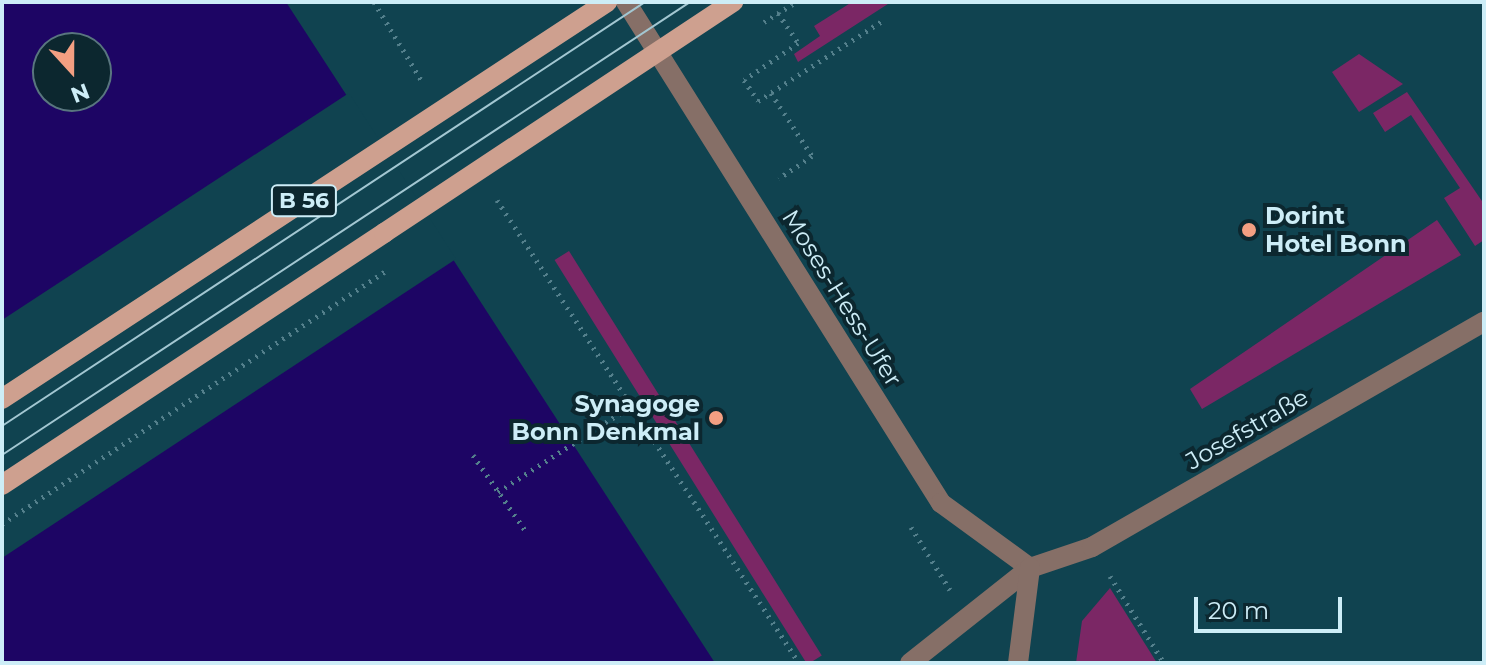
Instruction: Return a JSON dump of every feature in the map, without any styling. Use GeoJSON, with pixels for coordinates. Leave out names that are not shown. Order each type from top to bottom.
{"type":"FeatureCollection","features":[{"type":"Feature","properties":{"kind":"main road","name":"B 56"},"geometry":{"type":"LineString","coordinates":[[2,399],[607,2]]}},
{"type":"Feature","properties":{"kind":"main road"},"geometry":{"type":"LineString","coordinates":[[2,485],[733,2]]}},
{"type":"Feature","properties":{"kind":"street","name":"Moses-Hess-Ufer"},"geometry":{"type":"LineString","coordinates":[[626,2],[941,503],[1030,568]]}},
{"type":"Feature","properties":{"kind":"street","name":"Josefstraße"},"geometry":{"type":"LineString","coordinates":[[910,663],[1030,568],[1092,547],[1484,322]]}},
{"type":"Feature","properties":{"kind":"street"},"geometry":{"type":"LineString","coordinates":[[1018,663],[1030,568]]}},
{"type":"Feature","properties":{"kind":"path"},"geometry":{"type":"LineString","coordinates":[[374,2],[433,98]]}},
{"type":"Feature","properties":{"kind":"path"},"geometry":{"type":"LineString","coordinates":[[778,13],[798,43],[744,80],[758,101],[885,19]]}},
{"type":"Feature","properties":{"kind":"path"},"geometry":{"type":"LineString","coordinates":[[748,198],[812,156],[771,93]]}},
{"type":"Feature","properties":{"kind":"path"},"geometry":{"type":"LineString","coordinates":[[492,192],[799,663]]}},
{"type":"Feature","properties":{"kind":"path"},"geometry":{"type":"LineString","coordinates":[[498,492],[630,407]]}},
{"type":"Feature","properties":{"kind":"path"},"geometry":{"type":"LineString","coordinates":[[473,455],[527,533]]}},
{"type":"Feature","properties":{"kind":"path"},"geometry":{"type":"LineString","coordinates":[[1092,547],[1164,663]]}},
{"type":"Feature","properties":{"kind":"shaded area"},"geometry":{"type":"Polygon","coordinates":[[[2,2],[286,2],[715,663],[2,663],[2,2]]]}},
{"type":"Feature","properties":{"kind":"shaded area"},"geometry":{"type":"Polygon","coordinates":[[[852,2],[891,2],[798,62],[794,54],[820,36],[814,26],[852,2]]]}},
{"type":"Feature","properties":{"kind":"shaded area"},"geometry":{"type":"Polygon","coordinates":[[[1359,54],[1403,84],[1359,112],[1332,72],[1359,54]]]}},
{"type":"Feature","properties":{"kind":"shaded area"},"geometry":{"type":"Polygon","coordinates":[[[1407,92],[1484,204],[1484,240],[1475,246],[1444,198],[1460,188],[1411,115],[1385,132],[1373,113],[1407,92]]]}},
{"type":"Feature","properties":{"kind":"shaded area"},"geometry":{"type":"Polygon","coordinates":[[[1437,220],[1461,255],[1202,409],[1190,389],[1437,220]]]}},
{"type":"Feature","properties":{"kind":"shaded area"},"geometry":{"type":"Polygon","coordinates":[[[569,251],[822,656],[806,663],[555,260],[569,251]]]}},
{"type":"Feature","properties":{"kind":"shaded area"},"geometry":{"type":"Polygon","coordinates":[[[1110,588],[1157,663],[1076,663],[1082,621],[1110,588]]]}},
{"type":"Feature","properties":{"kind":"pier"},"geometry":{"type":"Polygon","coordinates":[[[349,93],[456,259],[2,558],[2,320],[349,93]]]}},
{"type":"Feature","properties":{"kind":"tram line"},"geometry":{"type":"LineString","coordinates":[[2,426],[645,2]]}},
{"type":"Feature","properties":{"kind":"tram line"},"geometry":{"type":"LineString","coordinates":[[2,455],[690,2]]}},
{"type":"Feature","properties":{"kind":"place","name":"Dorint Hotel Bonn"},"geometry":{"type":"Point","coordinates":[1249,230]}},
{"type":"Feature","properties":{"kind":"place","name":"Synagoge Bonn Denkmal"},"geometry":{"type":"Point","coordinates":[716,418]}}]}
